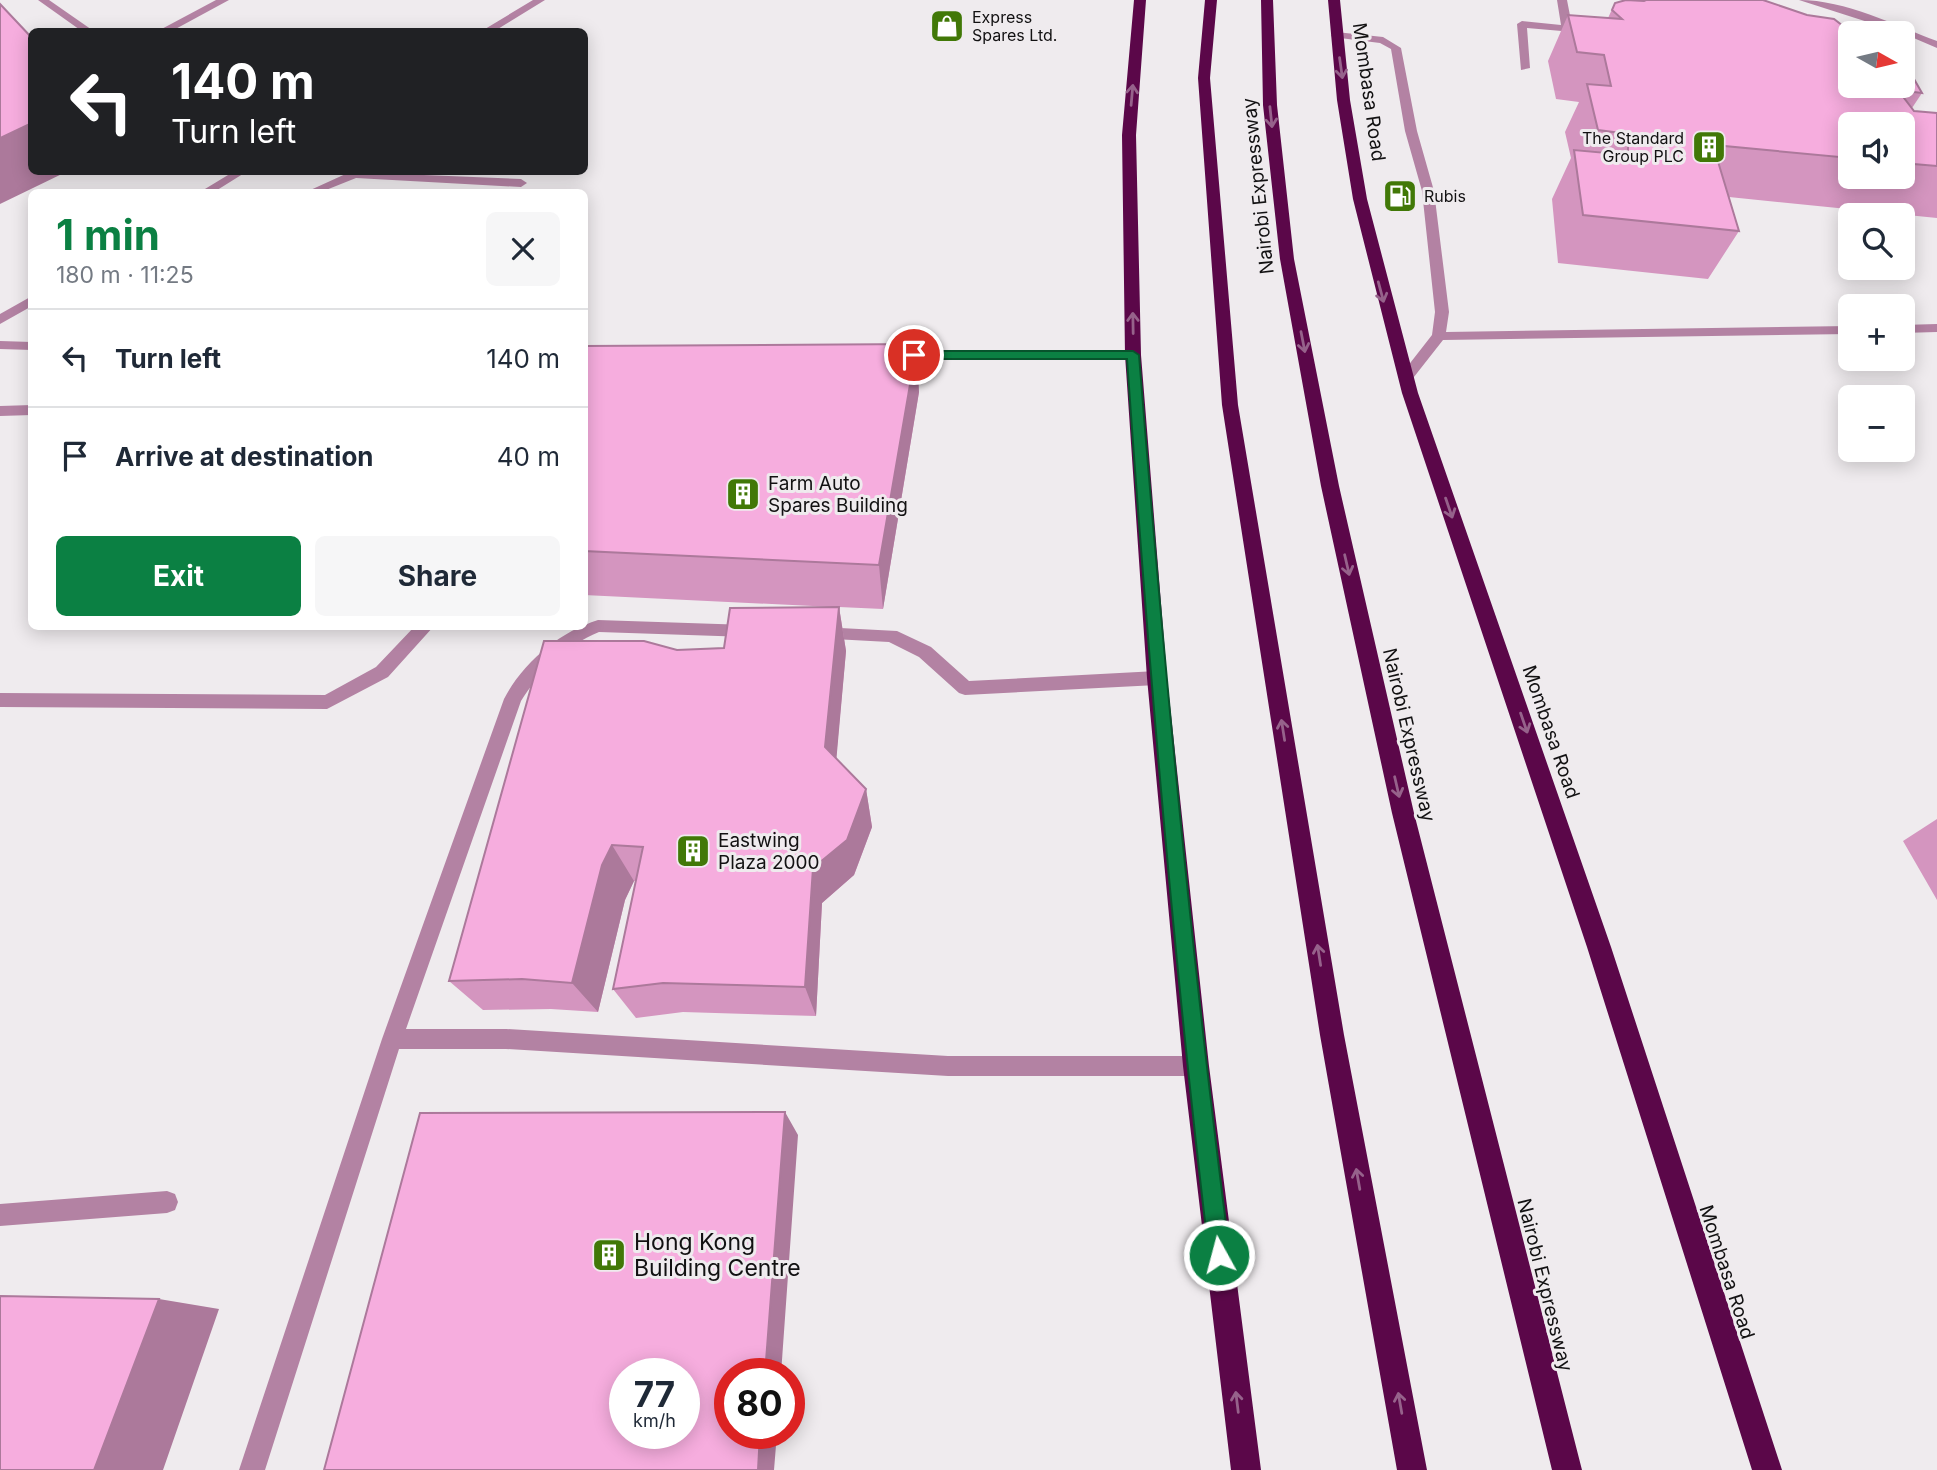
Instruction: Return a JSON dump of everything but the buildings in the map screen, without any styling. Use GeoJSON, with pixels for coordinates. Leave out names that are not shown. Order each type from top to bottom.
{"type":"FeatureCollection","features":[{"type":"Feature","properties":{"kind":"highway"},"geometry":{"type":"LineString","coordinates":[[1140,0],[1129,135],[1133,355],[1157,678],[1196,1066],[1246,1470]]}},
{"type":"Feature","properties":{"kind":"highway"},"geometry":{"type":"LineString","coordinates":[[1211,0],[1204,78],[1230,405],[1332,1035],[1412,1470]]}},
{"type":"Feature","properties":{"kind":"highway","name":"Nairobi Expressway"},"geometry":{"type":"LineString","coordinates":[[1267,0],[1270,105],[1287,259],[1330,486],[1403,813],[1567,1470]]}},
{"type":"Feature","properties":{"kind":"highway","name":"Mombasa Road"},"geometry":{"type":"LineString","coordinates":[[1335,0],[1336,35],[1366,238],[1405,379],[1551,803],[1767,1470]]}},
{"type":"Feature","properties":{"kind":"lane"},"geometry":{"type":"LineString","coordinates":[[43,0],[84,28]]}},
{"type":"Feature","properties":{"kind":"lane"},"geometry":{"type":"LineString","coordinates":[[169,28],[224,0]]}},
{"type":"Feature","properties":{"kind":"lane"},"geometry":{"type":"LineString","coordinates":[[492,28],[540,0]]}},
{"type":"Feature","properties":{"kind":"lane"},"geometry":{"type":"LineString","coordinates":[[1562,0],[1567,28]]}},
{"type":"Feature","properties":{"kind":"lane"},"geometry":{"type":"LineString","coordinates":[[1804,0],[1870,21]]}},
{"type":"Feature","properties":{"kind":"lane"},"geometry":{"type":"LineString","coordinates":[[1525,68],[1522,24],[1594,31]]}},
{"type":"Feature","properties":{"kind":"lane"},"geometry":{"type":"LineString","coordinates":[[1336,35],[1383,40],[1396,48],[1411,131],[1428,191],[1442,312],[1439,336],[1405,379]]}},
{"type":"Feature","properties":{"kind":"lane"},"geometry":{"type":"LineString","coordinates":[[1915,37],[1937,45]]}},
{"type":"Feature","properties":{"kind":"lane"},"geometry":{"type":"LineString","coordinates":[[211,189],[235,175]]}},
{"type":"Feature","properties":{"kind":"lane"},"geometry":{"type":"LineString","coordinates":[[319,189],[352,175]]}},
{"type":"Feature","properties":{"kind":"lane"},"geometry":{"type":"LineString","coordinates":[[373,175],[522,183]]}},
{"type":"Feature","properties":{"kind":"lane"},"geometry":{"type":"LineString","coordinates":[[0,320],[28,302]]}},
{"type":"Feature","properties":{"kind":"lane"},"geometry":{"type":"LineString","coordinates":[[1915,329],[1937,328]]}},
{"type":"Feature","properties":{"kind":"lane"},"geometry":{"type":"LineString","coordinates":[[1439,336],[1838,330]]}},
{"type":"Feature","properties":{"kind":"lane"},"geometry":{"type":"LineString","coordinates":[[0,345],[28,346]]}},
{"type":"Feature","properties":{"kind":"lane"},"geometry":{"type":"LineString","coordinates":[[886,355],[1133,355]]}},
{"type":"Feature","properties":{"kind":"lane"},"geometry":{"type":"LineString","coordinates":[[0,411],[28,410]]}},
{"type":"Feature","properties":{"kind":"lane"},"geometry":{"type":"LineString","coordinates":[[252,1470],[392,1039],[513,699],[530,673],[564,644],[598,626],[766,632]]}},
{"type":"Feature","properties":{"kind":"lane"},"geometry":{"type":"LineString","coordinates":[[0,700],[327,702],[382,672],[422,630]]}},
{"type":"Feature","properties":{"kind":"lane"},"geometry":{"type":"LineString","coordinates":[[808,633],[891,636],[925,652],[965,688],[1157,678]]}},
{"type":"Feature","properties":{"kind":"lane"},"geometry":{"type":"LineString","coordinates":[[392,1039],[506,1039],[948,1066],[1196,1066]]}},
{"type":"Feature","properties":{"kind":"lane"},"geometry":{"type":"LineString","coordinates":[[0,1215],[167,1202]]}},
{"type":"Feature","properties":{"kind":"place","name":"Express Spares Ltd."},"geometry":{"type":"Point","coordinates":[947,26]}},
{"type":"Feature","properties":{"kind":"place","name":"The Standard Group PLC"},"geometry":{"type":"Point","coordinates":[1709,147]}},
{"type":"Feature","properties":{"kind":"place","name":"Rubis"},"geometry":{"type":"Point","coordinates":[1400,196]}},
{"type":"Feature","properties":{"kind":"place","name":"Farm Auto Spares Building"},"geometry":{"type":"Point","coordinates":[743,494]}},
{"type":"Feature","properties":{"kind":"place","name":"Eastwing Plaza 2000"},"geometry":{"type":"Point","coordinates":[693,851]}},
{"type":"Feature","properties":{"kind":"place","name":"Hong Kong Building Centre"},"geometry":{"type":"Point","coordinates":[609,1255]}},
{"type":"Feature","properties":{"kind":"route"},"geometry":{"type":"LineString","coordinates":[[914,355],[1133,355],[1157,678],[1196,1066],[1219,1255]]}}]}
